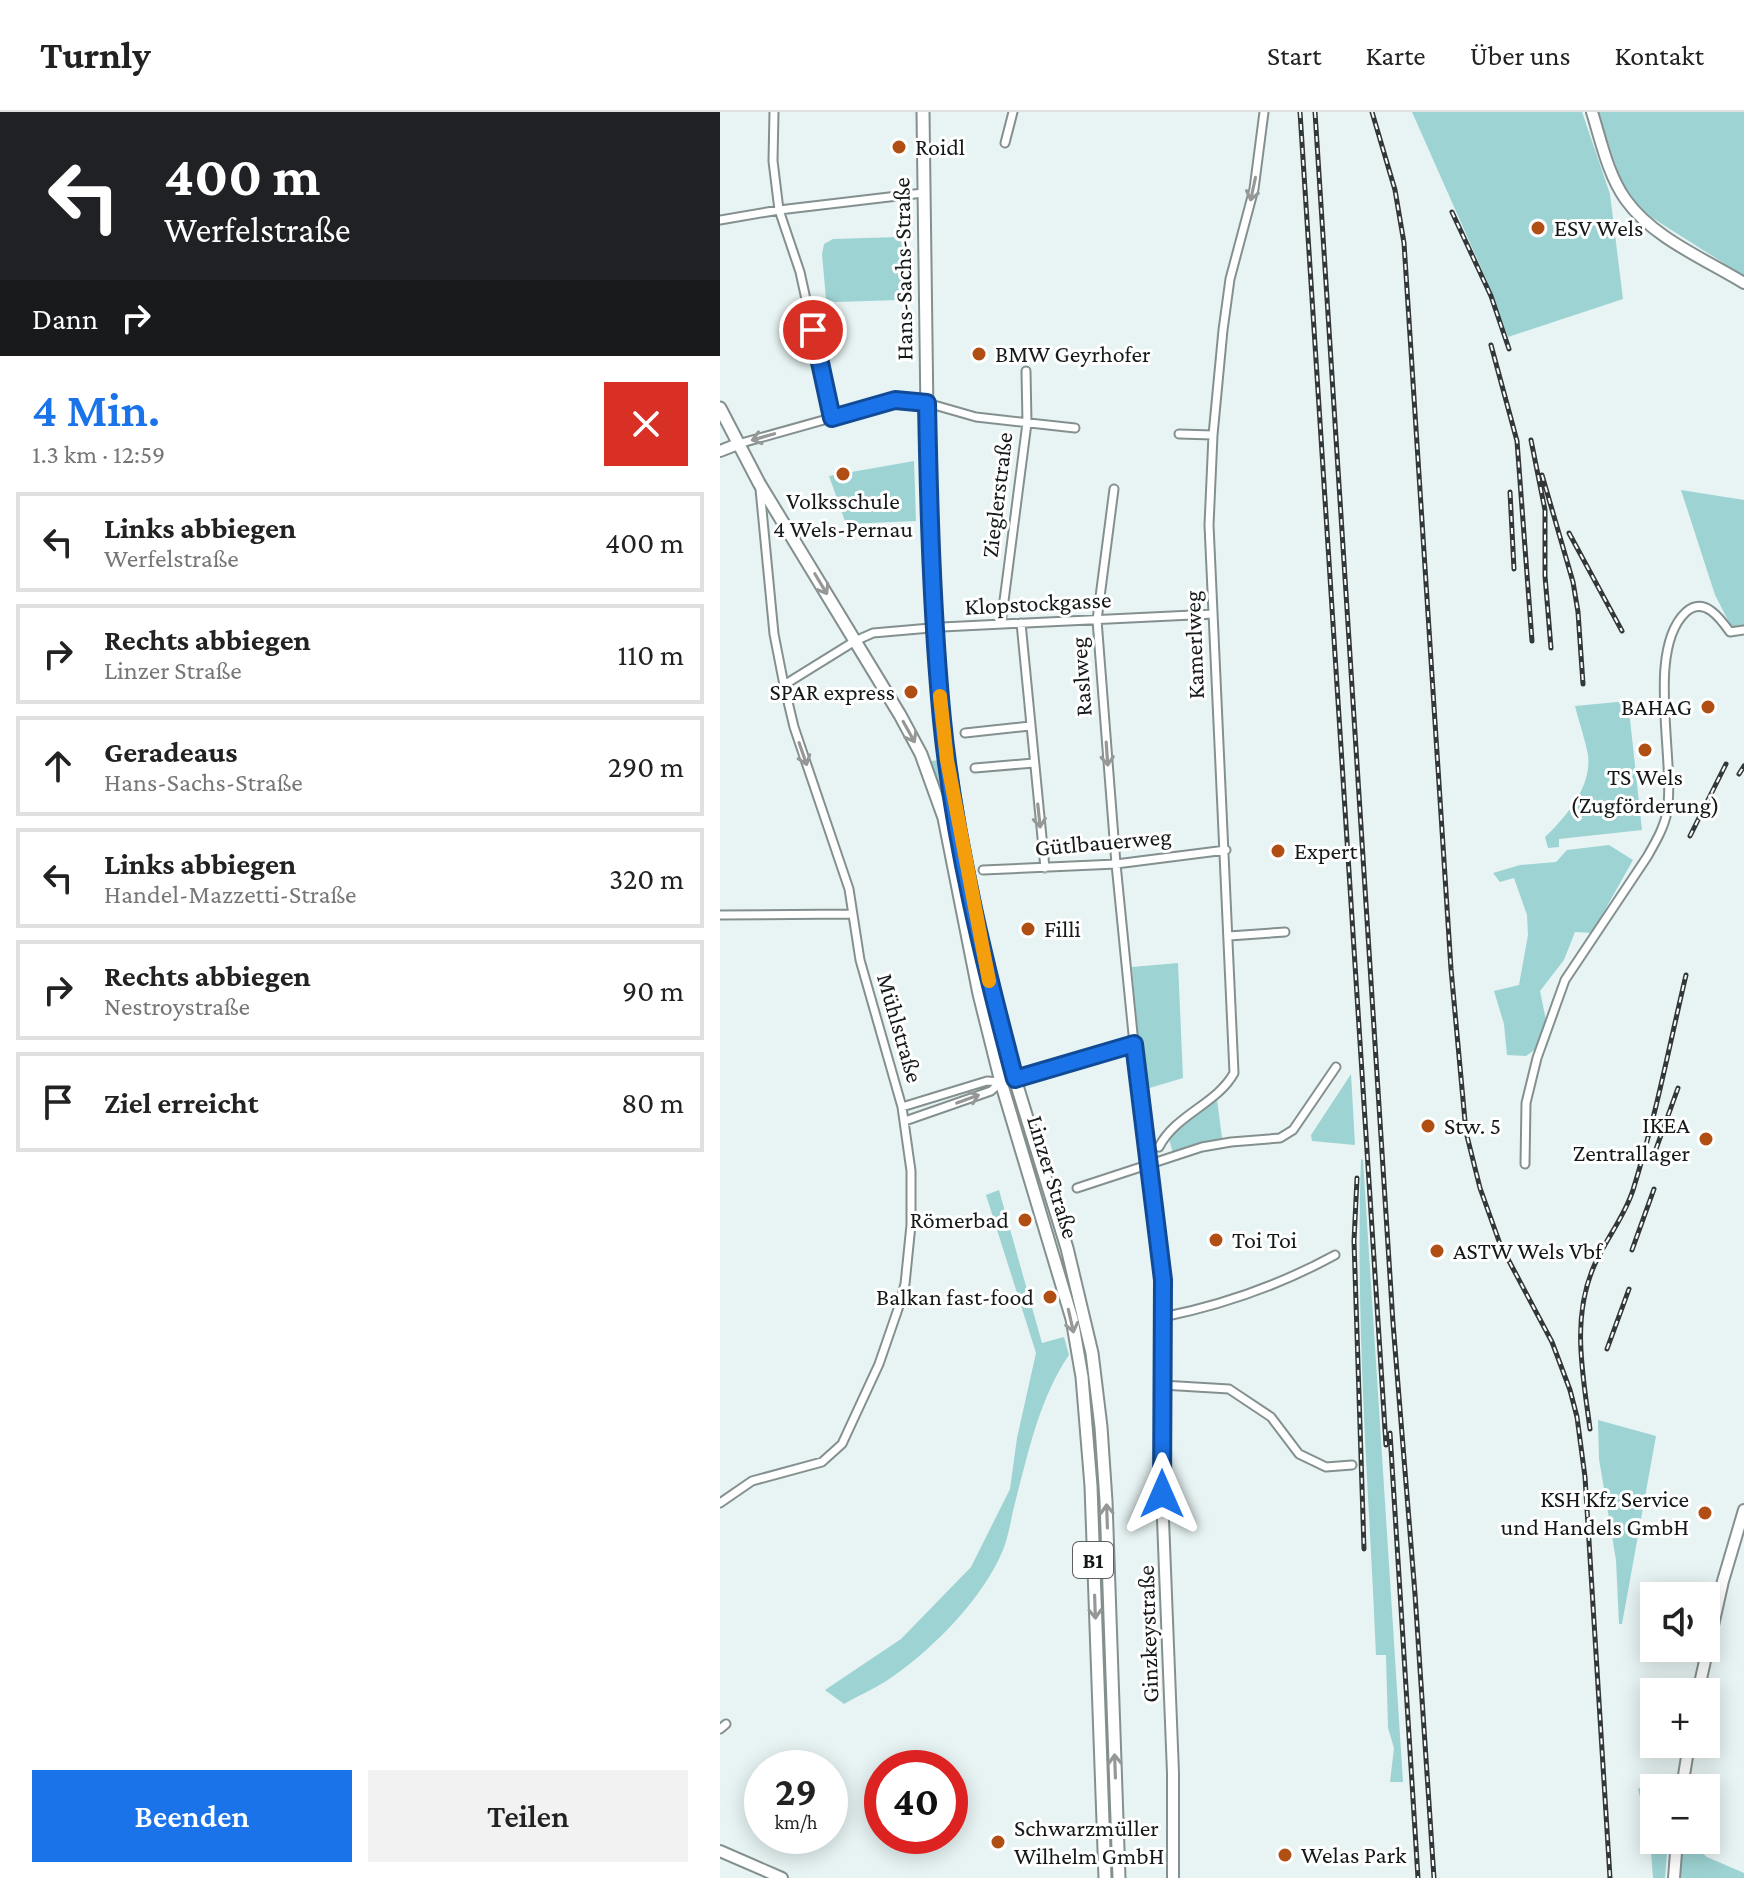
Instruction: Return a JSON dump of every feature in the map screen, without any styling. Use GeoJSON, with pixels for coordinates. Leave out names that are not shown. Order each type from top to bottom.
{"type":"FeatureCollection","features":[{"type":"Feature","properties":{"kind":"main road","name":"Hans-Sachs-Straße"},"geometry":{"type":"LineString","coordinates":[[923,112],[934,628],[947,760]]}},
{"type":"Feature","properties":{"kind":"main road","name":"Linzer Straße"},"geometry":{"type":"LineString","coordinates":[[720,408],[759,483],[921,754],[936,789],[1001,1082],[1072,1319],[1082,1377],[1091,1486],[1105,1878]]}},
{"type":"Feature","properties":{"kind":"main road","name":"Linzer Straße"},"geometry":{"type":"LineString","coordinates":[[947,760],[980,940],[1015,1079],[1082,1299],[1098,1389],[1106,1501],[1119,1878]]}},
{"type":"Feature","properties":{"kind":"street"},"geometry":{"type":"LineString","coordinates":[[774,112],[773,161],[779,210],[800,272],[832,418]]}},
{"type":"Feature","properties":{"kind":"street"},"geometry":{"type":"LineString","coordinates":[[1005,143],[1013,112]]}},
{"type":"Feature","properties":{"kind":"street","name":"Kamerlweg"},"geometry":{"type":"LineString","coordinates":[[1159,1147],[1165,1135],[1217,1093],[1234,1073],[1226,850],[1220,791],[1209,539],[1213,435],[1230,279],[1254,189],[1264,112]]}},
{"type":"Feature","properties":{"kind":"street"},"geometry":{"type":"LineString","coordinates":[[1592,112],[1616,182],[1637,213],[1662,233],[1744,283]]}},
{"type":"Feature","properties":{"kind":"street"},"geometry":{"type":"LineString","coordinates":[[720,220],[923,193]]}},
{"type":"Feature","properties":{"kind":"street","name":"Zieglerstraße"},"geometry":{"type":"LineString","coordinates":[[1001,624],[1027,423],[1026,371]]}},
{"type":"Feature","properties":{"kind":"street"},"geometry":{"type":"LineString","coordinates":[[720,451],[895,400],[927,403],[976,417],[1075,428]]}},
{"type":"Feature","properties":{"kind":"street"},"geometry":{"type":"LineString","coordinates":[[1179,434],[1213,435]]}},
{"type":"Feature","properties":{"kind":"street","name":"Mühlstraße"},"geometry":{"type":"LineString","coordinates":[[720,1503],[752,1481],[769,1474],[811,1468],[842,1444],[879,1364],[905,1284],[912,1197],[905,1121],[860,960],[849,889],[794,727],[784,685],[774,634],[759,483]]}},
{"type":"Feature","properties":{"kind":"street","name":"Raslweg"},"geometry":{"type":"LineString","coordinates":[[1114,489],[1097,620],[1116,864]]}},
{"type":"Feature","properties":{"kind":"street"},"geometry":{"type":"LineString","coordinates":[[1525,1164],[1526,1103],[1537,1058],[1565,980],[1647,857],[1667,814],[1669,782],[1663,703],[1666,659],[1673,636],[1682,615],[1691,608],[1699,607],[1707,608],[1730,632],[1744,630]]}},
{"type":"Feature","properties":{"kind":"street","name":"Klopstockgasse"},"geometry":{"type":"LineString","coordinates":[[784,685],[873,633],[1213,614]]}},
{"type":"Feature","properties":{"kind":"street"},"geometry":{"type":"LineString","coordinates":[[1021,623],[1045,868]]}},
{"type":"Feature","properties":{"kind":"street"},"geometry":{"type":"LineString","coordinates":[[965,733],[1030,726]]}},
{"type":"Feature","properties":{"kind":"street"},"geometry":{"type":"LineString","coordinates":[[975,768],[1034,763]]}},
{"type":"Feature","properties":{"kind":"street","name":"Gütlbauerweg"},"geometry":{"type":"LineString","coordinates":[[983,870],[1116,864],[1226,850]]}},
{"type":"Feature","properties":{"kind":"street","name":"Ginzkeystraße"},"geometry":{"type":"LineString","coordinates":[[1116,864],[1148,1165],[1160,1244],[1163,1317],[1162,1494],[1173,1773],[1173,1878]]}},
{"type":"Feature","properties":{"kind":"street"},"geometry":{"type":"LineString","coordinates":[[720,915],[851,914]]}},
{"type":"Feature","properties":{"kind":"street"},"geometry":{"type":"LineString","coordinates":[[1229,936],[1285,932]]}},
{"type":"Feature","properties":{"kind":"street"},"geometry":{"type":"LineString","coordinates":[[902,1107],[987,1081],[1015,1079],[1134,1044]]}},
{"type":"Feature","properties":{"kind":"street"},"geometry":{"type":"LineString","coordinates":[[1077,1188],[1219,1144],[1280,1138],[1293,1130],[1336,1067]]}},
{"type":"Feature","properties":{"kind":"street"},"geometry":{"type":"LineString","coordinates":[[905,1121],[991,1091],[1001,1082]]}},
{"type":"Feature","properties":{"kind":"street"},"geometry":{"type":"LineString","coordinates":[[1163,1317],[1192,1312],[1299,1275],[1335,1255]]}},
{"type":"Feature","properties":{"kind":"street"},"geometry":{"type":"LineString","coordinates":[[1162,1385],[1229,1389],[1271,1417],[1299,1454],[1326,1467],[1352,1465]]}},
{"type":"Feature","properties":{"kind":"street"},"geometry":{"type":"LineString","coordinates":[[1701,1678],[1723,1581],[1744,1510]]}},
{"type":"Feature","properties":{"kind":"street"},"geometry":{"type":"LineString","coordinates":[[720,1851],[782,1878]]}},
{"type":"Feature","properties":{"kind":"street"},"geometry":{"type":"LineString","coordinates":[[1674,1878],[1676,1854]]}},
{"type":"Feature","properties":{"kind":"shaded area","name":"ESV Wels"},"geometry":{"type":"Polygon","coordinates":[[[1412,112],[1582,112],[1610,194],[1623,299],[1508,337],[1486,279],[1412,112]]]}},
{"type":"Feature","properties":{"kind":"shaded area"},"geometry":{"type":"Polygon","coordinates":[[[1598,112],[1744,112],[1744,276],[1643,212],[1621,181],[1598,112]]]}},
{"type":"Feature","properties":{"kind":"shaded area"},"geometry":{"type":"Polygon","coordinates":[[[898,237],[907,246],[906,297],[900,300],[835,302],[826,299],[824,244],[833,239],[898,237]]]}},
{"type":"Feature","properties":{"kind":"shaded area"},"geometry":{"type":"Polygon","coordinates":[[[914,461],[916,521],[846,524],[829,476],[914,461]]]}},
{"type":"Feature","properties":{"kind":"shaded area"},"geometry":{"type":"Polygon","coordinates":[[[1681,490],[1744,500],[1744,626],[1732,628],[1715,595],[1681,490]]]}},
{"type":"Feature","properties":{"kind":"shaded area"},"geometry":{"type":"Polygon","coordinates":[[[1628,701],[1642,830],[1559,839],[1559,847],[1548,848],[1545,837],[1576,800],[1586,778],[1588,755],[1575,706],[1628,701]]]}},
{"type":"Feature","properties":{"kind":"shaded area"},"geometry":{"type":"Polygon","coordinates":[[[941,760],[960,868],[951,823],[930,761],[941,760]]]}},
{"type":"Feature","properties":{"kind":"shaded area"},"geometry":{"type":"Polygon","coordinates":[[[1609,845],[1633,860],[1592,933],[1575,932],[1564,960],[1540,991],[1547,1025],[1536,1049],[1526,1056],[1507,1055],[1504,1024],[1494,991],[1519,985],[1528,935],[1527,915],[1514,878],[1500,882],[1493,873],[1520,865],[1556,862],[1567,850],[1609,845]]]}},
{"type":"Feature","properties":{"kind":"shaded area"},"geometry":{"type":"Polygon","coordinates":[[[1178,963],[1183,1078],[1143,1090],[1132,967],[1178,963]]]}},
{"type":"Feature","properties":{"kind":"shaded area"},"geometry":{"type":"Polygon","coordinates":[[[1351,1074],[1355,1145],[1312,1141],[1311,1135],[1351,1074]]]}},
{"type":"Feature","properties":{"kind":"shaded area"},"geometry":{"type":"Polygon","coordinates":[[[1217,1099],[1222,1138],[1173,1153],[1168,1136],[1217,1099]]]}},
{"type":"Feature","properties":{"kind":"shaded area"},"geometry":{"type":"Polygon","coordinates":[[[1361,1159],[1403,1782],[1390,1782],[1394,1748],[1388,1728],[1386,1655],[1376,1655],[1361,1345],[1361,1159]]]}},
{"type":"Feature","properties":{"kind":"shaded area"},"geometry":{"type":"Polygon","coordinates":[[[999,1190],[1042,1343],[1064,1337],[1069,1355],[1043,1407],[1005,1544],[983,1586],[956,1621],[924,1652],[886,1681],[844,1704],[825,1690],[901,1639],[971,1567],[1010,1489],[1017,1438],[1036,1353],[986,1195],[999,1190]]]}},
{"type":"Feature","properties":{"kind":"shaded area"},"geometry":{"type":"Polygon","coordinates":[[[1598,1420],[1656,1436],[1622,1624],[1619,1624],[1616,1560],[1599,1459],[1598,1420]]]}},
{"type":"Feature","properties":{"kind":"shaded area"},"geometry":{"type":"Polygon","coordinates":[[[1651,1854],[1667,1854],[1665,1878],[1653,1878],[1651,1854]]]}},
{"type":"Feature","properties":{"kind":"shaded area"},"geometry":{"type":"Polygon","coordinates":[[[1680,1854],[1703,1854],[1744,1873],[1744,1878],[1679,1878],[1680,1854]]]}},
{"type":"Feature","properties":{"kind":"railway"},"geometry":{"type":"LineString","coordinates":[[1300,112],[1386,1445]]}},
{"type":"Feature","properties":{"kind":"railway"},"geometry":{"type":"LineString","coordinates":[[1315,112],[1393,1323],[1434,1878]]}},
{"type":"Feature","properties":{"kind":"railway"},"geometry":{"type":"LineString","coordinates":[[1372,112],[1395,190],[1404,243],[1451,969],[1466,1132],[1480,1188],[1500,1244],[1552,1342],[1577,1417],[1585,1477],[1610,1878]]}},
{"type":"Feature","properties":{"kind":"railway"},"geometry":{"type":"LineString","coordinates":[[1452,212],[1491,296],[1509,349]]}},
{"type":"Feature","properties":{"kind":"railway"},"geometry":{"type":"LineString","coordinates":[[1491,345],[1517,441],[1532,641]]}},
{"type":"Feature","properties":{"kind":"railway"},"geometry":{"type":"LineString","coordinates":[[1531,440],[1545,510],[1545,576],[1551,648]]}},
{"type":"Feature","properties":{"kind":"railway"},"geometry":{"type":"LineString","coordinates":[[1542,475],[1573,582],[1583,684]]}},
{"type":"Feature","properties":{"kind":"railway"},"geometry":{"type":"LineString","coordinates":[[1510,492],[1514,569]]}},
{"type":"Feature","properties":{"kind":"railway"},"geometry":{"type":"LineString","coordinates":[[1569,533],[1622,631]]}},
{"type":"Feature","properties":{"kind":"railway"},"geometry":{"type":"LineString","coordinates":[[1690,836],[1726,764]]}},
{"type":"Feature","properties":{"kind":"railway"},"geometry":{"type":"LineString","coordinates":[[1739,774],[1744,766]]}},
{"type":"Feature","properties":{"kind":"railway"},"geometry":{"type":"LineString","coordinates":[[1590,1429],[1581,1347],[1587,1286],[1598,1256],[1633,1190],[1686,975]]}},
{"type":"Feature","properties":{"kind":"railway"},"geometry":{"type":"LineString","coordinates":[[1656,1149],[1678,1088]]}},
{"type":"Feature","properties":{"kind":"railway"},"geometry":{"type":"LineString","coordinates":[[1357,1178],[1354,1241],[1364,1549]]}},
{"type":"Feature","properties":{"kind":"railway"},"geometry":{"type":"LineString","coordinates":[[1632,1250],[1654,1189]]}},
{"type":"Feature","properties":{"kind":"railway"},"geometry":{"type":"LineString","coordinates":[[1607,1349],[1629,1289]]}},
{"type":"Feature","properties":{"kind":"railway"},"geometry":{"type":"LineString","coordinates":[[1390,1433],[1418,1878]]}},
{"type":"Feature","properties":{"kind":"slow traffic"},"geometry":{"type":"LineString","coordinates":[[940,696],[947,760],[989,981]]}},
{"type":"Feature","properties":{"kind":"place","name":"Roidl"},"geometry":{"type":"Point","coordinates":[899,147]}},
{"type":"Feature","properties":{"kind":"place","name":"ESV Wels"},"geometry":{"type":"Point","coordinates":[1538,228]}},
{"type":"Feature","properties":{"kind":"place","name":"BMW Geyrhofer"},"geometry":{"type":"Point","coordinates":[979,354]}},
{"type":"Feature","properties":{"kind":"place","name":"Volksschule 4 Wels-Pernau"},"geometry":{"type":"Point","coordinates":[843,474]}},
{"type":"Feature","properties":{"kind":"place","name":"SPAR express"},"geometry":{"type":"Point","coordinates":[911,692]}},
{"type":"Feature","properties":{"kind":"place","name":"BAHAG"},"geometry":{"type":"Point","coordinates":[1708,707]}},
{"type":"Feature","properties":{"kind":"place","name":"TS Wels (Zugförderung)"},"geometry":{"type":"Point","coordinates":[1645,750]}},
{"type":"Feature","properties":{"kind":"place","name":"Expert"},"geometry":{"type":"Point","coordinates":[1278,851]}},
{"type":"Feature","properties":{"kind":"place","name":"Filli"},"geometry":{"type":"Point","coordinates":[1028,929]}},
{"type":"Feature","properties":{"kind":"place","name":"Stw. 5"},"geometry":{"type":"Point","coordinates":[1428,1126]}},
{"type":"Feature","properties":{"kind":"place","name":"IKEA Zentrallager"},"geometry":{"type":"Point","coordinates":[1706,1139]}},
{"type":"Feature","properties":{"kind":"place","name":"Römerbad"},"geometry":{"type":"Point","coordinates":[1025,1220]}},
{"type":"Feature","properties":{"kind":"place","name":"Toi Toi"},"geometry":{"type":"Point","coordinates":[1216,1240]}},
{"type":"Feature","properties":{"kind":"place","name":"ASTW Wels Vbf"},"geometry":{"type":"Point","coordinates":[1437,1251]}},
{"type":"Feature","properties":{"kind":"place","name":"Balkan fast-food"},"geometry":{"type":"Point","coordinates":[1050,1297]}},
{"type":"Feature","properties":{"kind":"place","name":"KSH Kfz Service und Handels GmbH"},"geometry":{"type":"Point","coordinates":[1705,1513]}},
{"type":"Feature","properties":{"kind":"place","name":"Schwarzmüller Wilhelm GmbH"},"geometry":{"type":"Point","coordinates":[998,1842]}},
{"type":"Feature","properties":{"kind":"place","name":"Welas Park"},"geometry":{"type":"Point","coordinates":[1285,1855]}},
{"type":"Feature","properties":{"kind":"route"},"geometry":{"type":"LineString","coordinates":[[813,330],[832,418],[895,400],[927,403],[934,628],[947,760],[991,990],[1015,1079],[1134,1044],[1163,1280],[1162,1494]]}}]}
